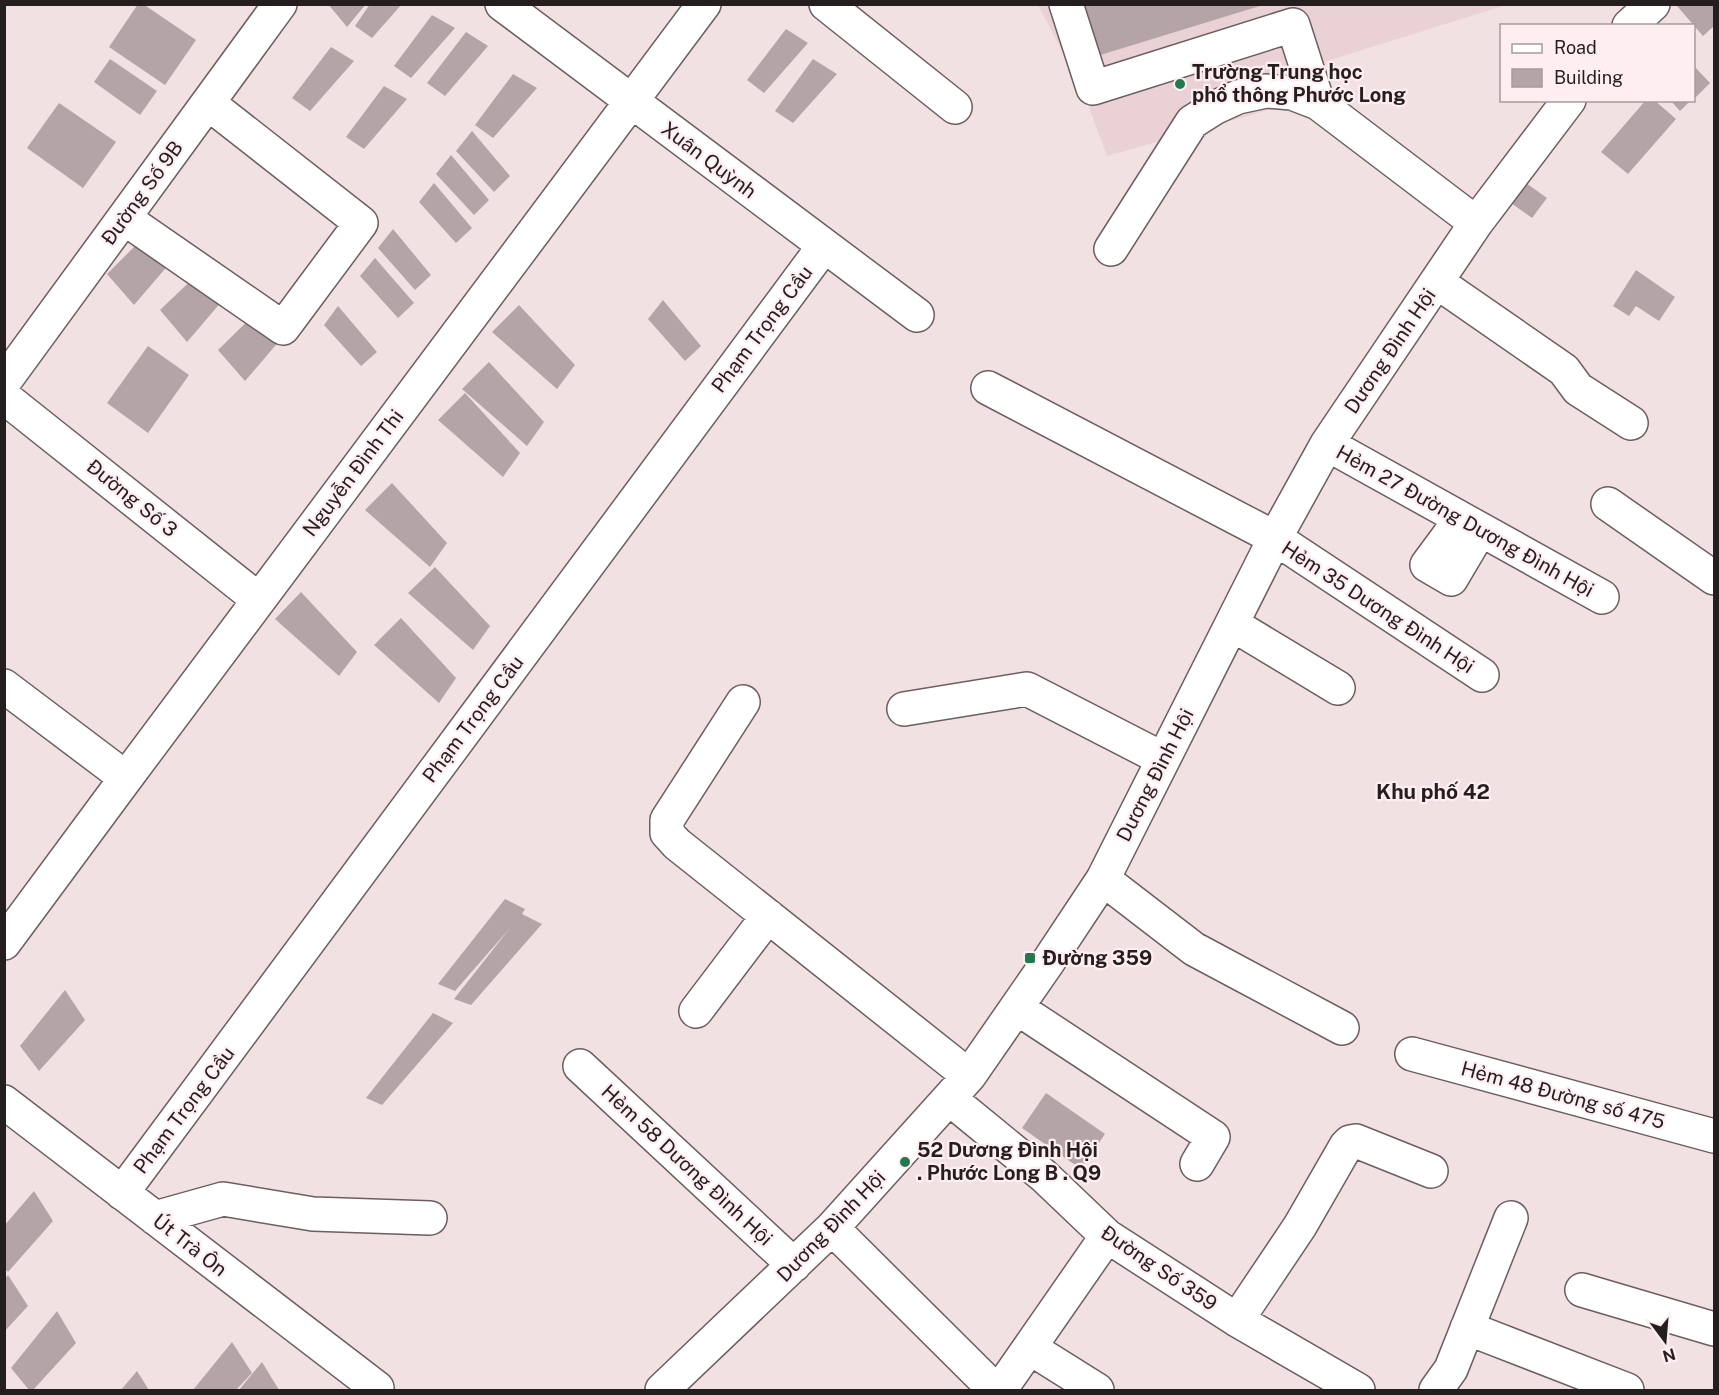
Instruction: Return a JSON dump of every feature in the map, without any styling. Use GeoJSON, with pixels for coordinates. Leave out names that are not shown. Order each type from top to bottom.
{"type":"FeatureCollection","features":[{"type":"Feature","properties":{"kind":"street","name":"Đường Số 9B"},"geometry":{"type":"LineString","coordinates":[[4,382],[280,4]]}},
{"type":"Feature","properties":{"kind":"street","name":"Xuân Quỳnh"},"geometry":{"type":"LineString","coordinates":[[502,4],[916,315]]}},
{"type":"Feature","properties":{"kind":"street","name":"Nguyễn Đình Thi"},"geometry":{"type":"LineString","coordinates":[[4,943],[704,4]]}},
{"type":"Feature","properties":{"kind":"street"},"geometry":{"type":"LineString","coordinates":[[826,4],[955,107]]}},
{"type":"Feature","properties":{"kind":"street"},"geometry":{"type":"LineString","coordinates":[[1066,4],[1093,88],[1293,25],[1318,103]]}},
{"type":"Feature","properties":{"kind":"street"},"geometry":{"type":"LineString","coordinates":[[1631,24],[1653,4]]}},
{"type":"Feature","properties":{"kind":"street"},"geometry":{"type":"LineString","coordinates":[[1111,249],[1192,122],[1238,97],[1266,91],[1292,93],[1318,103],[1476,223]]}},
{"type":"Feature","properties":{"kind":"street","name":"Dương Đình Hội"},"geometry":{"type":"LineString","coordinates":[[662,1390],[832,1228],[960,1087],[1017,1008],[1103,879],[1275,538],[1327,444],[1476,223],[1567,102]]}},
{"type":"Feature","properties":{"kind":"street"},"geometry":{"type":"LineString","coordinates":[[124,218],[283,328],[361,223],[208,103]]}},
{"type":"Feature","properties":{"kind":"street","name":"Phạm Trọng Cầu"},"geometry":{"type":"LineString","coordinates":[[122,1192],[824,246]]}},
{"type":"Feature","properties":{"kind":"street"},"geometry":{"type":"LineString","coordinates":[[1437,282],[1564,370],[1578,389],[1631,423]]}},
{"type":"Feature","properties":{"kind":"street","name":"Hẻm 35 Dương Đình Hội"},"geometry":{"type":"LineString","coordinates":[[988,387],[1275,538],[1482,675]]}},
{"type":"Feature","properties":{"kind":"street","name":"Đường Số 3"},"geometry":{"type":"LineString","coordinates":[[4,397],[259,600]]}},
{"type":"Feature","properties":{"kind":"street","name":"Hẻm 27 Đường Dương Đình Hội"},"geometry":{"type":"LineString","coordinates":[[1327,444],[1602,597]]}},
{"type":"Feature","properties":{"kind":"street"},"geometry":{"type":"LineString","coordinates":[[1608,504],[1714,578]]}},
{"type":"Feature","properties":{"kind":"street"},"geometry":{"type":"LineString","coordinates":[[1232,624],[1338,688]]}},
{"type":"Feature","properties":{"kind":"street"},"geometry":{"type":"LineString","coordinates":[[4,686],[126,778]]}},
{"type":"Feature","properties":{"kind":"street"},"geometry":{"type":"LineString","coordinates":[[904,709],[1027,689],[1164,759]]}},
{"type":"Feature","properties":{"kind":"street","name":"Đường Số 359"},"geometry":{"type":"LineString","coordinates":[[743,702],[667,820],[667,833],[676,844],[768,916],[960,1087],[1044,1176],[1107,1236],[1237,1320],[1313,1380],[1358,1390]]}},
{"type":"Feature","properties":{"kind":"street"},"geometry":{"type":"LineString","coordinates":[[1103,879],[1194,949],[1342,1028]]}},
{"type":"Feature","properties":{"kind":"street"},"geometry":{"type":"LineString","coordinates":[[696,1011],[768,916]]}},
{"type":"Feature","properties":{"kind":"street"},"geometry":{"type":"LineString","coordinates":[[1017,1008],[1213,1137],[1197,1164]]}},
{"type":"Feature","properties":{"kind":"street","name":"Hẻm 48 Đường số 475"},"geometry":{"type":"LineString","coordinates":[[1412,1054],[1714,1136]]}},
{"type":"Feature","properties":{"kind":"street","name":"Hẻm 58 Dương Đình Hội"},"geometry":{"type":"LineString","coordinates":[[580,1066],[794,1264]]}},
{"type":"Feature","properties":{"kind":"street","name":"Út Trà Ôn"},"geometry":{"type":"LineString","coordinates":[[4,1102],[377,1388]]}},
{"type":"Feature","properties":{"kind":"street"},"geometry":{"type":"LineString","coordinates":[[1237,1320],[1300,1226],[1350,1142],[1356,1141],[1431,1171]]}},
{"type":"Feature","properties":{"kind":"street"},"geometry":{"type":"LineString","coordinates":[[155,1218],[223,1199],[313,1214],[430,1218]]}},
{"type":"Feature","properties":{"kind":"street"},"geometry":{"type":"LineString","coordinates":[[1436,1390],[1450,1369],[1511,1218]]}},
{"type":"Feature","properties":{"kind":"street"},"geometry":{"type":"LineString","coordinates":[[832,1228],[995,1390]]}},
{"type":"Feature","properties":{"kind":"street"},"geometry":{"type":"LineString","coordinates":[[1000,1390],[1107,1236]]}},
{"type":"Feature","properties":{"kind":"street"},"geometry":{"type":"LineString","coordinates":[[1582,1290],[1714,1329]]}},
{"type":"Feature","properties":{"kind":"street"},"geometry":{"type":"LineString","coordinates":[[1467,1328],[1627,1390]]}},
{"type":"Feature","properties":{"kind":"street"},"geometry":{"type":"LineString","coordinates":[[1030,1348],[1097,1390]]}},
{"type":"Feature","properties":{"kind":"shaded area","name":"Trường Trung học phổ thông Phước Long"},"geometry":{"type":"Polygon","coordinates":[[[1038,5],[1506,5],[1279,76],[1290,104],[1107,156],[1083,91],[1038,5]]]}},
{"type":"Feature","properties":{"kind":"building"},"geometry":{"type":"Polygon","coordinates":[[[138,4],[143,4],[196,40],[165,85],[109,47],[138,4]]]}},
{"type":"Feature","properties":{"kind":"building"},"geometry":{"type":"Polygon","coordinates":[[[328,4],[366,4],[347,27],[328,4]]]}},
{"type":"Feature","properties":{"kind":"building"},"geometry":{"type":"Polygon","coordinates":[[[370,4],[402,4],[372,38],[355,26],[370,4]]]}},
{"type":"Feature","properties":{"kind":"building"},"geometry":{"type":"Polygon","coordinates":[[[1067,4],[1263,4],[1263,5],[1084,60],[1067,4]]]}},
{"type":"Feature","properties":{"kind":"building"},"geometry":{"type":"Polygon","coordinates":[[[1679,4],[1714,4],[1714,26],[1703,36],[1695,24],[1677,6],[1679,4]]]}},
{"type":"Feature","properties":{"kind":"building"},"geometry":{"type":"Polygon","coordinates":[[[432,15],[455,28],[411,78],[394,66],[432,15]]]}},
{"type":"Feature","properties":{"kind":"building"},"geometry":{"type":"Polygon","coordinates":[[[786,29],[808,43],[764,93],[747,80],[786,29]]]}},
{"type":"Feature","properties":{"kind":"building"},"geometry":{"type":"Polygon","coordinates":[[[466,32],[488,46],[445,96],[427,83],[466,32]]]}},
{"type":"Feature","properties":{"kind":"building"},"geometry":{"type":"Polygon","coordinates":[[[331,47],[354,61],[310,111],[292,98],[331,47]]]}},
{"type":"Feature","properties":{"kind":"building"},"geometry":{"type":"Polygon","coordinates":[[[110,59],[157,91],[140,115],[94,82],[110,59]]]}},
{"type":"Feature","properties":{"kind":"building"},"geometry":{"type":"Polygon","coordinates":[[[813,59],[837,74],[793,123],[775,111],[813,59]]]}},
{"type":"Feature","properties":{"kind":"building"},"geometry":{"type":"Polygon","coordinates":[[[1695,67],[1710,83],[1695,98],[1695,67]]]}},
{"type":"Feature","properties":{"kind":"building"},"geometry":{"type":"Polygon","coordinates":[[[513,74],[537,88],[493,138],[475,125],[513,74]]]}},
{"type":"Feature","properties":{"kind":"building"},"geometry":{"type":"Polygon","coordinates":[[[384,86],[407,99],[364,149],[346,137],[384,86]]]}},
{"type":"Feature","properties":{"kind":"building"},"geometry":{"type":"Polygon","coordinates":[[[1644,102],[1656,102],[1676,119],[1628,174],[1601,152],[1644,102]]]}},
{"type":"Feature","properties":{"kind":"building"},"geometry":{"type":"Polygon","coordinates":[[[1672,102],[1689,102],[1680,111],[1672,102]]]}},
{"type":"Feature","properties":{"kind":"building"},"geometry":{"type":"Polygon","coordinates":[[[59,103],[116,142],[83,188],[27,148],[59,103]]]}},
{"type":"Feature","properties":{"kind":"building"},"geometry":{"type":"Polygon","coordinates":[[[472,131],[510,176],[494,192],[456,151],[472,131]]]}},
{"type":"Feature","properties":{"kind":"building"},"geometry":{"type":"Polygon","coordinates":[[[451,155],[489,200],[474,215],[436,174],[451,155]]]}},
{"type":"Feature","properties":{"kind":"building"},"geometry":{"type":"Polygon","coordinates":[[[434,183],[472,228],[456,243],[419,202],[434,183]]]}},
{"type":"Feature","properties":{"kind":"building"},"geometry":{"type":"Polygon","coordinates":[[[1526,183],[1547,198],[1532,218],[1511,203],[1526,183]]]}},
{"type":"Feature","properties":{"kind":"building"},"geometry":{"type":"Polygon","coordinates":[[[393,229],[431,275],[415,290],[378,248],[393,229]]]}},
{"type":"Feature","properties":{"kind":"building"},"geometry":{"type":"Polygon","coordinates":[[[150,231],[176,256],[134,305],[107,274],[150,231]]]}},
{"type":"Feature","properties":{"kind":"building"},"geometry":{"type":"Polygon","coordinates":[[[375,258],[414,303],[398,318],[360,276],[375,258]]]}},
{"type":"Feature","properties":{"kind":"building"},"geometry":{"type":"Polygon","coordinates":[[[204,268],[229,293],[187,342],[160,310],[204,268]]]}},
{"type":"Feature","properties":{"kind":"building"},"geometry":{"type":"Polygon","coordinates":[[[1636,270],[1675,297],[1659,321],[1636,306],[1629,316],[1613,306],[1636,270]]]}},
{"type":"Feature","properties":{"kind":"building"},"geometry":{"type":"Polygon","coordinates":[[[663,300],[701,346],[685,361],[648,319],[663,300]]]}},
{"type":"Feature","properties":{"kind":"building"},"geometry":{"type":"Polygon","coordinates":[[[519,305],[575,365],[557,389],[492,332],[519,305]]]}},
{"type":"Feature","properties":{"kind":"building"},"geometry":{"type":"Polygon","coordinates":[[[338,306],[377,352],[361,366],[324,325],[338,306]]]}},
{"type":"Feature","properties":{"kind":"building"},"geometry":{"type":"Polygon","coordinates":[[[262,307],[287,332],[245,381],[218,350],[262,307]]]}},
{"type":"Feature","properties":{"kind":"building"},"geometry":{"type":"Polygon","coordinates":[[[148,346],[189,375],[148,433],[107,403],[148,346]]]}},
{"type":"Feature","properties":{"kind":"building"},"geometry":{"type":"Polygon","coordinates":[[[489,362],[544,422],[527,446],[462,389],[489,362]]]}},
{"type":"Feature","properties":{"kind":"building"},"geometry":{"type":"Polygon","coordinates":[[[465,393],[520,453],[503,477],[438,420],[465,393]]]}},
{"type":"Feature","properties":{"kind":"building"},"geometry":{"type":"Polygon","coordinates":[[[392,483],[447,543],[430,567],[365,510],[392,483]]]}},
{"type":"Feature","properties":{"kind":"building"},"geometry":{"type":"Polygon","coordinates":[[[435,567],[490,626],[473,650],[408,593],[435,567]]]}},
{"type":"Feature","properties":{"kind":"building"},"geometry":{"type":"Polygon","coordinates":[[[301,592],[357,652],[339,676],[275,619],[301,592]]]}},
{"type":"Feature","properties":{"kind":"building"},"geometry":{"type":"Polygon","coordinates":[[[401,618],[456,678],[439,703],[374,645],[401,618]]]}},
{"type":"Feature","properties":{"kind":"building"},"geometry":{"type":"Polygon","coordinates":[[[505,899],[525,909],[522,914],[542,924],[471,1005],[454,999],[510,928],[455,991],[438,984],[505,899]]]}},
{"type":"Feature","properties":{"kind":"building"},"geometry":{"type":"Polygon","coordinates":[[[65,990],[85,1020],[39,1071],[20,1046],[65,990]]]}},
{"type":"Feature","properties":{"kind":"building"},"geometry":{"type":"Polygon","coordinates":[[[433,1013],[453,1023],[382,1105],[366,1098],[433,1013]]]}},
{"type":"Feature","properties":{"kind":"building"},"geometry":{"type":"Polygon","coordinates":[[[1046,1093],[1105,1134],[1081,1169],[1022,1128],[1046,1093]]]}},
{"type":"Feature","properties":{"kind":"building"},"geometry":{"type":"Polygon","coordinates":[[[34,1191],[53,1221],[8,1272],[4,1268],[4,1226],[34,1191]]]}},
{"type":"Feature","properties":{"kind":"building"},"geometry":{"type":"Polygon","coordinates":[[[8,1275],[28,1306],[4,1332],[4,1280],[8,1275]]]}},
{"type":"Feature","properties":{"kind":"building"},"geometry":{"type":"Polygon","coordinates":[[[57,1311],[76,1343],[33,1390],[29,1390],[11,1368],[57,1311]]]}},
{"type":"Feature","properties":{"kind":"building"},"geometry":{"type":"Polygon","coordinates":[[[232,1342],[252,1373],[236,1390],[193,1390],[232,1342]]]}},
{"type":"Feature","properties":{"kind":"building"},"geometry":{"type":"Polygon","coordinates":[[[262,1362],[279,1390],[239,1390],[262,1362]]]}},
{"type":"Feature","properties":{"kind":"building"},"geometry":{"type":"Polygon","coordinates":[[[137,1371],[149,1390],[121,1390],[137,1371]]]}},
{"type":"Feature","properties":{"kind":"place","name":"Trường Trung học phổ thông Phước Long"},"geometry":{"type":"Point","coordinates":[1180,84]}},
{"type":"Feature","properties":{"kind":"place","name":"Đường 359"},"geometry":{"type":"Point","coordinates":[1030,958]}},
{"type":"Feature","properties":{"kind":"place","name":"52 Dương Đình Hội . Phước Long B . Q9"},"geometry":{"type":"Point","coordinates":[905,1162]}},
{"type":"Feature","properties":{"kind":"district","name":"Khu phố 42"},"geometry":{"type":"Point","coordinates":[1433,792]}}]}
